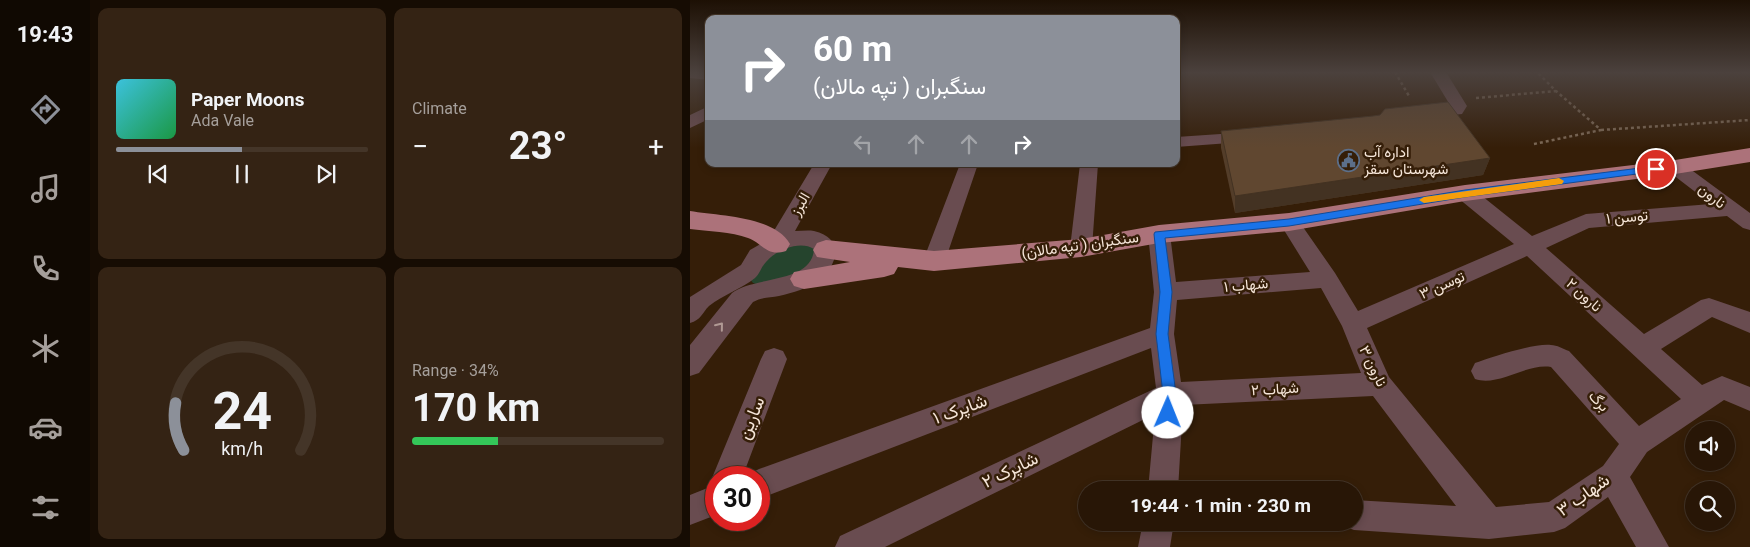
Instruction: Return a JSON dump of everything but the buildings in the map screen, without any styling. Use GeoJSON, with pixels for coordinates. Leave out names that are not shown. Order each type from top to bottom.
{"type":"FeatureCollection","features":[{"type":"Feature","properties":{"kind":"main road","name":"سنگبران ( تپه مالان)"},"geometry":{"type":"LineString","coordinates":[[826,250],[934,261],[1081,248],[1159,234],[1289,222],[1465,193],[1675,167],[1750,154]]}},
{"type":"Feature","properties":{"kind":"main road"},"geometry":{"type":"LineString","coordinates":[[690,220],[755,230],[777,244]]}},
{"type":"Feature","properties":{"kind":"main road"},"geometry":{"type":"LineString","coordinates":[[804,278],[934,261]]}},
{"type":"Feature","properties":{"kind":"street"},"geometry":{"type":"LineString","coordinates":[[1411,115],[1456,110],[1459,106],[1455,100]]}},
{"type":"Feature","properties":{"kind":"street"},"geometry":{"type":"LineString","coordinates":[[691,124],[705,114]]}},
{"type":"Feature","properties":{"kind":"street"},"geometry":{"type":"LineString","coordinates":[[1180,142],[1262,136]]}},
{"type":"Feature","properties":{"kind":"street","name":"البرز"},"geometry":{"type":"LineString","coordinates":[[777,244],[820,167]]}},
{"type":"Feature","properties":{"kind":"street"},"geometry":{"type":"LineString","coordinates":[[934,261],[968,167]]}},
{"type":"Feature","properties":{"kind":"street"},"geometry":{"type":"LineString","coordinates":[[1081,248],[1089,167]]}},
{"type":"Feature","properties":{"kind":"street","name":"نارون"},"geometry":{"type":"LineString","coordinates":[[1675,167],[1750,223]]}},
{"type":"Feature","properties":{"kind":"street","name":"نارون ۲"},"geometry":{"type":"LineString","coordinates":[[1465,193],[1530,246],[1642,348],[1711,394],[1750,399]]}},
{"type":"Feature","properties":{"kind":"street","name":"توسن ۱"},"geometry":{"type":"LineString","coordinates":[[1530,246],[1586,221],[1729,208]]}},
{"type":"Feature","properties":{"kind":"street","name":"نارون ۳"},"geometry":{"type":"LineString","coordinates":[[1289,222],[1327,279],[1353,324],[1380,384],[1489,523]]}},
{"type":"Feature","properties":{"kind":"street"},"geometry":{"type":"LineString","coordinates":[[1159,234],[1166,292],[1162,334],[1170,394],[1165,481]]}},
{"type":"Feature","properties":{"kind":"street"},"geometry":{"type":"LineString","coordinates":[[690,365],[756,279],[758,256],[789,239],[812,238],[825,246],[823,262],[816,270],[804,278],[781,287],[756,279],[694,305]]}},
{"type":"Feature","properties":{"kind":"street","name":"توسن ۳"},"geometry":{"type":"LineString","coordinates":[[1353,324],[1530,246]]}},
{"type":"Feature","properties":{"kind":"street","name":"شهاب ۱"},"geometry":{"type":"LineString","coordinates":[[1166,292],[1327,279]]}},
{"type":"Feature","properties":{"kind":"street"},"geometry":{"type":"LineString","coordinates":[[1642,348],[1709,307],[1730,313],[1750,324]]}},
{"type":"Feature","properties":{"kind":"street","name":"شاپرک ۱"},"geometry":{"type":"LineString","coordinates":[[770,480],[1162,334]]}},
{"type":"Feature","properties":{"kind":"street","name":"برگ"},"geometry":{"type":"LineString","coordinates":[[1484,371],[1540,356],[1552,355],[1560,359],[1638,443]]}},
{"type":"Feature","properties":{"kind":"street","name":"سارین"},"geometry":{"type":"LineString","coordinates":[[732,466],[774,360]]}},
{"type":"Feature","properties":{"kind":"street","name":"شهاب ۲"},"geometry":{"type":"LineString","coordinates":[[1170,394],[1380,384]]}},
{"type":"Feature","properties":{"kind":"street","name":"شاپرک ۲"},"geometry":{"type":"LineString","coordinates":[[851,547],[1170,394]]}},
{"type":"Feature","properties":{"kind":"street","name":"شهاب ۳"},"geometry":{"type":"LineString","coordinates":[[1363,516],[1489,523],[1554,516],[1613,476],[1638,443],[1711,394]]}},
{"type":"Feature","properties":{"kind":"street"},"geometry":{"type":"LineString","coordinates":[[1613,476],[1653,547]]}},
{"type":"Feature","properties":{"kind":"street"},"geometry":{"type":"LineString","coordinates":[[690,510],[705,504]]}},
{"type":"Feature","properties":{"kind":"street"},"geometry":{"type":"LineString","coordinates":[[1154,547],[1157,531]]}},
{"type":"Feature","properties":{"kind":"path"},"geometry":{"type":"LineString","coordinates":[[1455,100],[1483,98]]}},
{"type":"Feature","properties":{"kind":"path"},"geometry":{"type":"LineString","coordinates":[[1564,98],[1601,130]]}},
{"type":"Feature","properties":{"kind":"path"},"geometry":{"type":"LineString","coordinates":[[1534,144],[1601,130],[1750,120]]}},
{"type":"Feature","properties":{"kind":"green space"},"geometry":{"type":"Polygon","coordinates":[[[812,238],[823,262],[764,287],[753,283],[749,278],[758,256],[812,238]]]}},
{"type":"Feature","properties":{"kind":"slow traffic"},"geometry":{"type":"LineString","coordinates":[[1424,200],[1559,181]]}},
{"type":"Feature","properties":{"kind":"place","name":"اداره آب شهرستان سقز"},"geometry":{"type":"Point","coordinates":[1348,161]}},
{"type":"Feature","properties":{"kind":"route"},"geometry":{"type":"LineString","coordinates":[[1168,413],[1170,394],[1162,334],[1166,292],[1159,234],[1289,222],[1465,193],[1656,169]]}}]}
